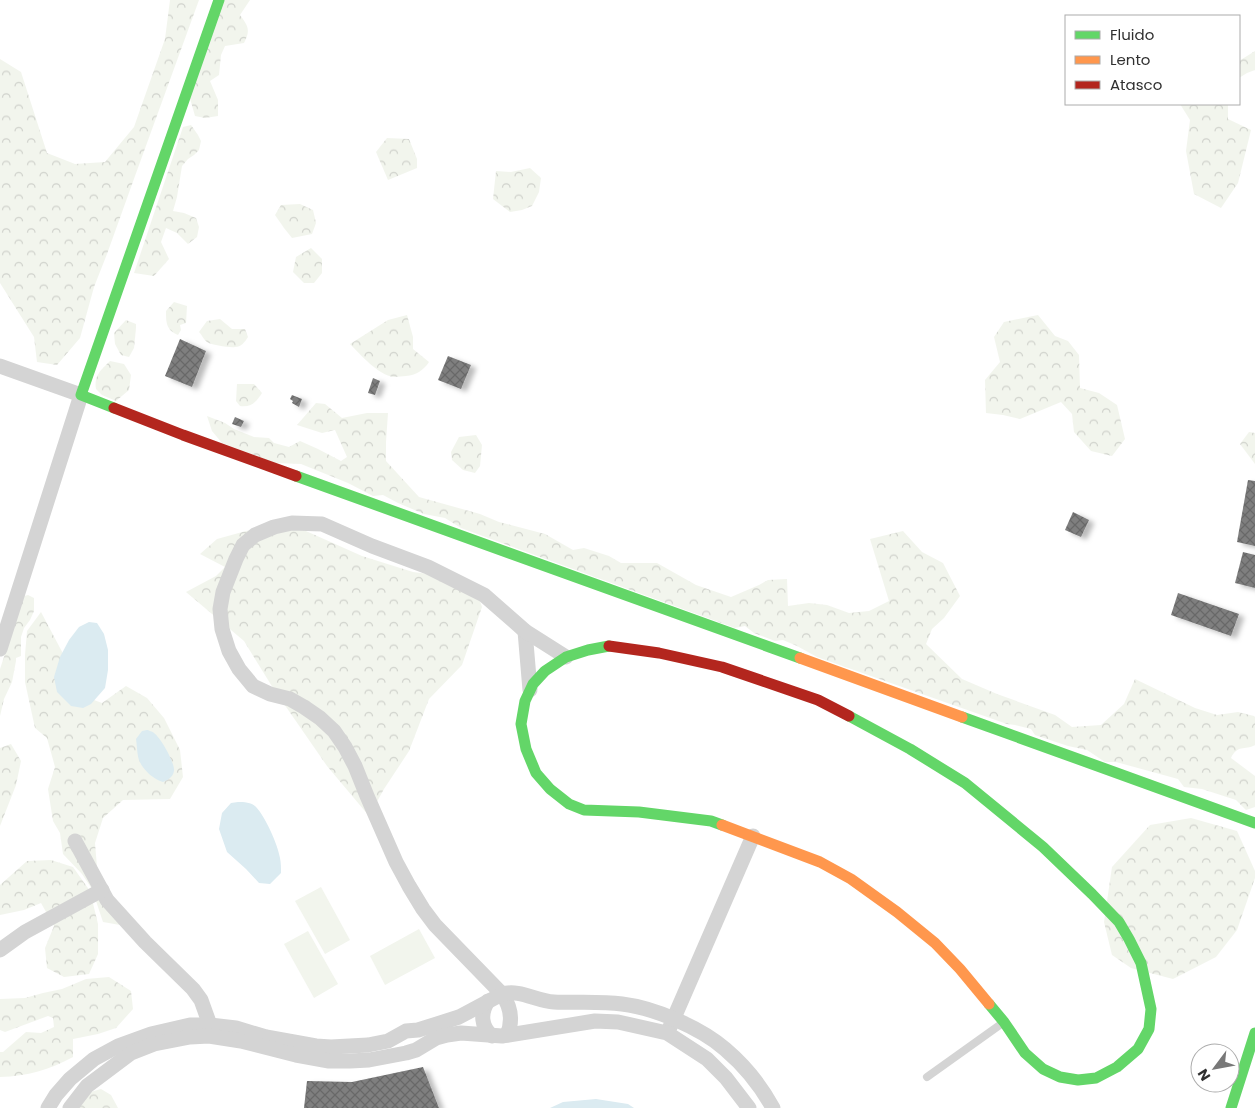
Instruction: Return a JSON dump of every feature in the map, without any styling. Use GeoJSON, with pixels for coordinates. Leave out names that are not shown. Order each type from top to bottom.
{"type":"FeatureCollection","features":[{"type":"Feature","properties":{"kind":"street"},"geometry":{"type":"LineString","coordinates":[[0,649],[81,395],[219,0]]}},
{"type":"Feature","properties":{"kind":"street"},"geometry":{"type":"LineString","coordinates":[[0,366],[211,445],[1255,823]]}},
{"type":"Feature","properties":{"kind":"street"},"geometry":{"type":"LineString","coordinates":[[499,1036],[511,1023],[507,1003],[495,998],[423,909],[396,862],[355,766],[334,731],[320,718],[290,699],[270,694],[253,686],[239,669],[229,651],[222,629],[220,609],[223,592],[243,545],[254,535],[292,522],[322,524],[372,546],[428,567],[484,595],[525,631],[566,657]]}},
{"type":"Feature","properties":{"kind":"street"},"geometry":{"type":"LineString","coordinates":[[525,631],[530,690]]}},
{"type":"Feature","properties":{"kind":"street"},"geometry":{"type":"LineString","coordinates":[[609,646],[658,653],[722,667],[818,700],[910,749],[965,784],[1043,847],[1119,922],[1141,963],[1151,1009],[1149,1029],[1138,1048],[1117,1066],[1096,1078],[1078,1080],[1060,1077],[1043,1069],[1025,1053],[1004,1022],[935,943],[897,912],[851,879],[820,862],[711,821],[639,812],[584,810],[569,804],[550,789],[536,773],[526,750],[521,724],[525,701],[533,684],[546,671],[566,657],[609,646]]}},
{"type":"Feature","properties":{"kind":"street"},"geometry":{"type":"LineString","coordinates":[[668,1033],[753,836]]}},
{"type":"Feature","properties":{"kind":"street"},"geometry":{"type":"LineString","coordinates":[[75,841],[107,900],[145,942],[193,988],[200,1000],[210,1030]]}},
{"type":"Feature","properties":{"kind":"street"},"geometry":{"type":"LineString","coordinates":[[0,950],[25,932],[102,890]]}},
{"type":"Feature","properties":{"kind":"street"},"geometry":{"type":"LineString","coordinates":[[48,1108],[70,1079],[94,1059],[121,1052],[131,1053],[154,1044],[190,1037],[210,1030],[236,1028],[266,1037],[316,1046],[368,1045],[388,1041],[406,1031],[418,1030],[459,1017],[509,992],[552,1002],[622,1004],[644,1008],[673,1019],[702,1033],[724,1048],[747,1071],[763,1091],[773,1108]]}},
{"type":"Feature","properties":{"kind":"street"},"geometry":{"type":"LineString","coordinates":[[495,998],[483,1011],[483,1021],[486,1030],[499,1036]]}},
{"type":"Feature","properties":{"kind":"street"},"geometry":{"type":"LineString","coordinates":[[210,1030],[241,1042],[296,1055],[328,1061],[350,1061],[370,1060],[404,1054],[416,1050],[436,1038],[454,1034],[499,1036],[595,1021],[618,1022],[668,1033],[706,1059],[726,1078],[749,1108]]}},
{"type":"Feature","properties":{"kind":"street"},"geometry":{"type":"LineString","coordinates":[[418,1030],[422,1046]]}},
{"type":"Feature","properties":{"kind":"street"},"geometry":{"type":"LineString","coordinates":[[1232,1108],[1255,1033]]}},
{"type":"Feature","properties":{"kind":"street"},"geometry":{"type":"LineString","coordinates":[[398,1036],[399,1047],[404,1054]]}},
{"type":"Feature","properties":{"kind":"street"},"geometry":{"type":"LineString","coordinates":[[61,1089],[72,1105],[87,1086],[121,1052]]}},
{"type":"Feature","properties":{"kind":"lane"},"geometry":{"type":"LineString","coordinates":[[927,1077],[1004,1022]]}},
{"type":"Feature","properties":{"kind":"green space"},"geometry":{"type":"Polygon","coordinates":[[[170,0],[199,0],[94,287],[80,338],[57,365],[37,362],[34,337],[0,283],[0,59],[21,72],[47,153],[75,164],[105,162],[134,127],[165,39],[170,0]]]}},
{"type":"Feature","properties":{"kind":"green space"},"geometry":{"type":"Polygon","coordinates":[[[223,0],[250,0],[240,15],[247,25],[248,31],[244,43],[225,46],[221,55],[219,75],[210,81],[218,100],[218,116],[205,118],[195,116],[189,95],[223,0]]]}},
{"type":"Feature","properties":{"kind":"green space"},"geometry":{"type":"Polygon","coordinates":[[[1255,51],[1255,70],[1240,77],[1240,60],[1255,51]]]}},
{"type":"Feature","properties":{"kind":"green space"},"geometry":{"type":"Polygon","coordinates":[[[1181,105],[1228,105],[1228,119],[1251,130],[1238,183],[1221,208],[1194,194],[1186,151],[1190,120],[1181,105]]]}},
{"type":"Feature","properties":{"kind":"green space"},"geometry":{"type":"Polygon","coordinates":[[[191,125],[201,141],[199,150],[182,166],[173,211],[196,218],[199,227],[197,237],[188,244],[177,233],[166,228],[161,242],[169,259],[154,276],[134,273],[183,127],[191,125]]]}},
{"type":"Feature","properties":{"kind":"green space"},"geometry":{"type":"Polygon","coordinates":[[[387,138],[409,139],[417,159],[417,168],[388,180],[376,152],[387,138]]]}},
{"type":"Feature","properties":{"kind":"green space"},"geometry":{"type":"Polygon","coordinates":[[[530,168],[541,178],[539,192],[532,206],[510,212],[493,199],[496,171],[511,172],[530,168]]]}},
{"type":"Feature","properties":{"kind":"green space"},"geometry":{"type":"Polygon","coordinates":[[[300,204],[313,210],[316,223],[312,234],[292,238],[275,215],[281,205],[300,204]]]}},
{"type":"Feature","properties":{"kind":"green space"},"geometry":{"type":"Polygon","coordinates":[[[311,248],[322,259],[322,273],[314,283],[304,283],[293,272],[296,257],[311,248]]]}},
{"type":"Feature","properties":{"kind":"green space"},"geometry":{"type":"Polygon","coordinates":[[[174,302],[187,306],[186,323],[180,325],[181,330],[178,335],[171,331],[166,319],[166,311],[174,302]]]}},
{"type":"Feature","properties":{"kind":"green space"},"geometry":{"type":"Polygon","coordinates":[[[407,315],[413,337],[413,349],[429,362],[416,374],[396,377],[382,373],[350,344],[388,320],[407,315]]]}},
{"type":"Feature","properties":{"kind":"green space"},"geometry":{"type":"Polygon","coordinates":[[[1038,315],[1055,336],[1068,341],[1079,355],[1080,388],[1099,393],[1117,405],[1125,439],[1112,456],[1091,451],[1074,432],[1072,414],[1061,402],[1020,419],[986,413],[985,380],[1000,362],[994,337],[1004,322],[1038,315]]]}},
{"type":"Feature","properties":{"kind":"green space"},"geometry":{"type":"Polygon","coordinates":[[[220,319],[232,329],[245,329],[248,337],[243,344],[237,347],[225,347],[205,340],[199,332],[207,321],[220,319]]]}},
{"type":"Feature","properties":{"kind":"green space"},"geometry":{"type":"Polygon","coordinates":[[[126,320],[136,324],[134,348],[129,357],[121,355],[115,344],[114,333],[126,320]]]}},
{"type":"Feature","properties":{"kind":"green space"},"geometry":{"type":"Polygon","coordinates":[[[110,361],[124,364],[131,375],[129,390],[116,401],[102,395],[96,389],[97,376],[110,361]]]}},
{"type":"Feature","properties":{"kind":"green space"},"geometry":{"type":"Polygon","coordinates":[[[237,384],[254,384],[262,393],[253,403],[247,406],[240,406],[236,401],[237,384]]]}},
{"type":"Feature","properties":{"kind":"green space"},"geometry":{"type":"Polygon","coordinates":[[[316,403],[325,404],[342,418],[367,413],[388,413],[386,461],[419,497],[545,534],[573,550],[584,548],[609,556],[621,563],[657,563],[696,585],[731,597],[768,580],[787,579],[788,606],[809,603],[827,605],[849,613],[869,611],[889,601],[870,539],[903,531],[922,552],[943,563],[960,596],[944,618],[932,629],[926,644],[962,679],[1055,715],[1072,727],[1101,725],[1124,704],[1135,679],[1195,708],[1217,715],[1238,712],[1254,716],[1255,745],[1239,749],[1231,758],[1255,776],[1255,807],[1246,810],[1236,800],[1202,789],[1184,787],[1178,779],[1116,762],[1105,762],[1087,750],[1035,735],[1031,729],[1007,724],[817,657],[783,640],[775,641],[754,633],[745,626],[735,628],[461,528],[445,518],[424,514],[383,495],[373,496],[348,483],[301,464],[275,463],[222,443],[212,431],[207,416],[254,437],[269,438],[274,443],[289,447],[300,441],[341,461],[347,457],[335,430],[322,433],[297,425],[316,403]]]}},
{"type":"Feature","properties":{"kind":"green space"},"geometry":{"type":"Polygon","coordinates":[[[1249,432],[1255,433],[1255,464],[1240,444],[1249,432]]]}},
{"type":"Feature","properties":{"kind":"green space"},"geometry":{"type":"Polygon","coordinates":[[[476,435],[482,445],[480,466],[475,473],[463,470],[452,460],[451,452],[459,437],[476,435]]]}},
{"type":"Feature","properties":{"kind":"green space"},"geometry":{"type":"Polygon","coordinates":[[[288,523],[362,556],[413,572],[445,576],[476,589],[482,607],[462,665],[429,699],[409,751],[369,816],[327,766],[273,688],[244,641],[186,592],[216,576],[225,567],[200,554],[217,539],[288,523]]]}},
{"type":"Feature","properties":{"kind":"green space"},"geometry":{"type":"Polygon","coordinates":[[[28,595],[34,598],[34,611],[21,637],[21,656],[16,658],[12,682],[4,699],[0,716],[0,669],[24,596],[28,595]]]}},
{"type":"Feature","properties":{"kind":"green space"},"geometry":{"type":"Polygon","coordinates":[[[41,612],[86,697],[102,703],[126,686],[147,698],[164,718],[180,750],[183,777],[170,799],[123,800],[103,818],[95,843],[97,867],[120,925],[103,922],[92,889],[82,874],[63,854],[60,833],[53,821],[48,789],[55,767],[47,738],[35,728],[25,682],[27,631],[41,612]]]}},
{"type":"Feature","properties":{"kind":"green space"},"geometry":{"type":"Polygon","coordinates":[[[11,744],[21,761],[16,785],[0,826],[0,748],[11,744]]]}},
{"type":"Feature","properties":{"kind":"green space"},"geometry":{"type":"Polygon","coordinates":[[[1191,818],[1237,831],[1255,871],[1255,878],[1237,930],[1216,957],[1173,979],[1131,968],[1112,955],[1104,922],[1112,867],[1150,825],[1191,818]]]}},
{"type":"Feature","properties":{"kind":"green space"},"geometry":{"type":"Polygon","coordinates":[[[51,860],[73,867],[90,891],[98,924],[98,954],[89,974],[64,977],[47,968],[45,948],[54,926],[41,903],[24,910],[0,915],[0,885],[27,861],[51,860]]]}},
{"type":"Feature","properties":{"kind":"green space"},"geometry":{"type":"Polygon","coordinates":[[[321,887],[350,940],[325,954],[295,901],[321,887]]]}},
{"type":"Feature","properties":{"kind":"green space"},"geometry":{"type":"Polygon","coordinates":[[[419,929],[435,958],[385,985],[370,956],[419,929]]]}},
{"type":"Feature","properties":{"kind":"green space"},"geometry":{"type":"Polygon","coordinates":[[[308,931],[338,984],[314,998],[284,944],[308,931]]]}},
{"type":"Feature","properties":{"kind":"green space"},"geometry":{"type":"Polygon","coordinates":[[[109,977],[131,991],[133,1009],[116,1028],[73,1039],[73,1057],[55,1065],[29,1074],[0,1077],[0,1052],[3,1052],[26,1032],[41,1033],[54,1027],[53,1018],[48,1016],[5,1032],[0,1030],[0,999],[25,998],[62,989],[86,979],[109,977]]]}},
{"type":"Feature","properties":{"kind":"green space"},"geometry":{"type":"Polygon","coordinates":[[[101,1089],[111,1095],[118,1108],[77,1108],[76,1096],[101,1089]]]}},
{"type":"Feature","properties":{"kind":"shaded area"},"geometry":{"type":"Polygon","coordinates":[[[89,622],[97,623],[104,634],[108,650],[108,670],[105,688],[91,704],[83,708],[71,706],[57,692],[54,677],[60,657],[69,640],[79,627],[89,622]]]}},
{"type":"Feature","properties":{"kind":"shaded area"},"geometry":{"type":"Polygon","coordinates":[[[147,730],[160,740],[174,767],[170,778],[163,782],[149,774],[139,760],[136,739],[142,731],[147,730]]]}},
{"type":"Feature","properties":{"kind":"shaded area"},"geometry":{"type":"Polygon","coordinates":[[[231,803],[250,803],[256,807],[274,839],[279,852],[281,873],[270,884],[259,883],[227,852],[219,829],[222,813],[231,803]]]}},
{"type":"Feature","properties":{"kind":"shaded area"},"geometry":{"type":"Polygon","coordinates":[[[596,1099],[628,1104],[634,1108],[550,1108],[563,1102],[596,1099]]]}},
{"type":"Feature","properties":{"kind":"building"},"geometry":{"type":"Polygon","coordinates":[[[180,339],[206,351],[192,387],[165,376],[180,339]]]}},
{"type":"Feature","properties":{"kind":"building"},"geometry":{"type":"Polygon","coordinates":[[[448,356],[471,365],[461,389],[438,380],[448,356]]]}},
{"type":"Feature","properties":{"kind":"building"},"geometry":{"type":"Polygon","coordinates":[[[373,378],[380,381],[375,395],[368,393],[373,378]]]}},
{"type":"Feature","properties":{"kind":"building"},"geometry":{"type":"Polygon","coordinates":[[[292,395],[302,399],[299,407],[292,403],[293,401],[290,399],[292,395]]]}},
{"type":"Feature","properties":{"kind":"building"},"geometry":{"type":"Polygon","coordinates":[[[235,417],[244,421],[241,427],[232,424],[235,417]]]}},
{"type":"Feature","properties":{"kind":"building"},"geometry":{"type":"Polygon","coordinates":[[[1248,480],[1255,481],[1255,546],[1237,542],[1248,480]]]}},
{"type":"Feature","properties":{"kind":"building"},"geometry":{"type":"Polygon","coordinates":[[[1073,512],[1089,520],[1081,537],[1065,530],[1073,512]]]}},
{"type":"Feature","properties":{"kind":"building"},"geometry":{"type":"Polygon","coordinates":[[[1243,552],[1255,555],[1255,588],[1235,583],[1243,552]]]}},
{"type":"Feature","properties":{"kind":"building"},"geometry":{"type":"Polygon","coordinates":[[[1178,593],[1239,614],[1231,636],[1171,615],[1178,593]]]}},
{"type":"Feature","properties":{"kind":"building"},"geometry":{"type":"Polygon","coordinates":[[[423,1067],[439,1108],[304,1108],[307,1081],[352,1082],[423,1067]]]}},
{"type":"Feature","properties":{"kind":"traffic: fast"},"geometry":{"type":"LineString","coordinates":[[114,408],[81,395],[219,0]]}},
{"type":"Feature","properties":{"kind":"traffic: fast"},"geometry":{"type":"LineString","coordinates":[[296,476],[800,658]]}},
{"type":"Feature","properties":{"kind":"traffic: fast"},"geometry":{"type":"LineString","coordinates":[[609,646],[566,657],[545,671],[533,684],[525,701],[521,724],[526,749],[536,773],[550,789],[569,804],[584,810],[639,812],[711,821],[722,825]]}},
{"type":"Feature","properties":{"kind":"traffic: fast"},"geometry":{"type":"LineString","coordinates":[[849,716],[910,749],[965,783],[1043,847],[1092,894],[1119,922],[1129,939],[1141,963],[1151,1009],[1149,1029],[1138,1049],[1117,1067],[1096,1078],[1078,1080],[1060,1077],[1043,1069],[1025,1053],[989,1004]]}},
{"type":"Feature","properties":{"kind":"traffic: fast"},"geometry":{"type":"LineString","coordinates":[[962,717],[1255,823]]}},
{"type":"Feature","properties":{"kind":"traffic: fast"},"geometry":{"type":"LineString","coordinates":[[1231,1108],[1255,1033]]}},
{"type":"Feature","properties":{"kind":"traffic: slow"},"geometry":{"type":"LineString","coordinates":[[800,658],[962,717]]}},
{"type":"Feature","properties":{"kind":"traffic: slow"},"geometry":{"type":"LineString","coordinates":[[722,825],[820,862],[851,879],[897,912],[935,943],[989,1004]]}},
{"type":"Feature","properties":{"kind":"traffic: jam"},"geometry":{"type":"LineString","coordinates":[[114,408],[296,476]]}},
{"type":"Feature","properties":{"kind":"traffic: jam"},"geometry":{"type":"LineString","coordinates":[[609,646],[659,653],[722,667],[818,700],[849,716]]}}]}
